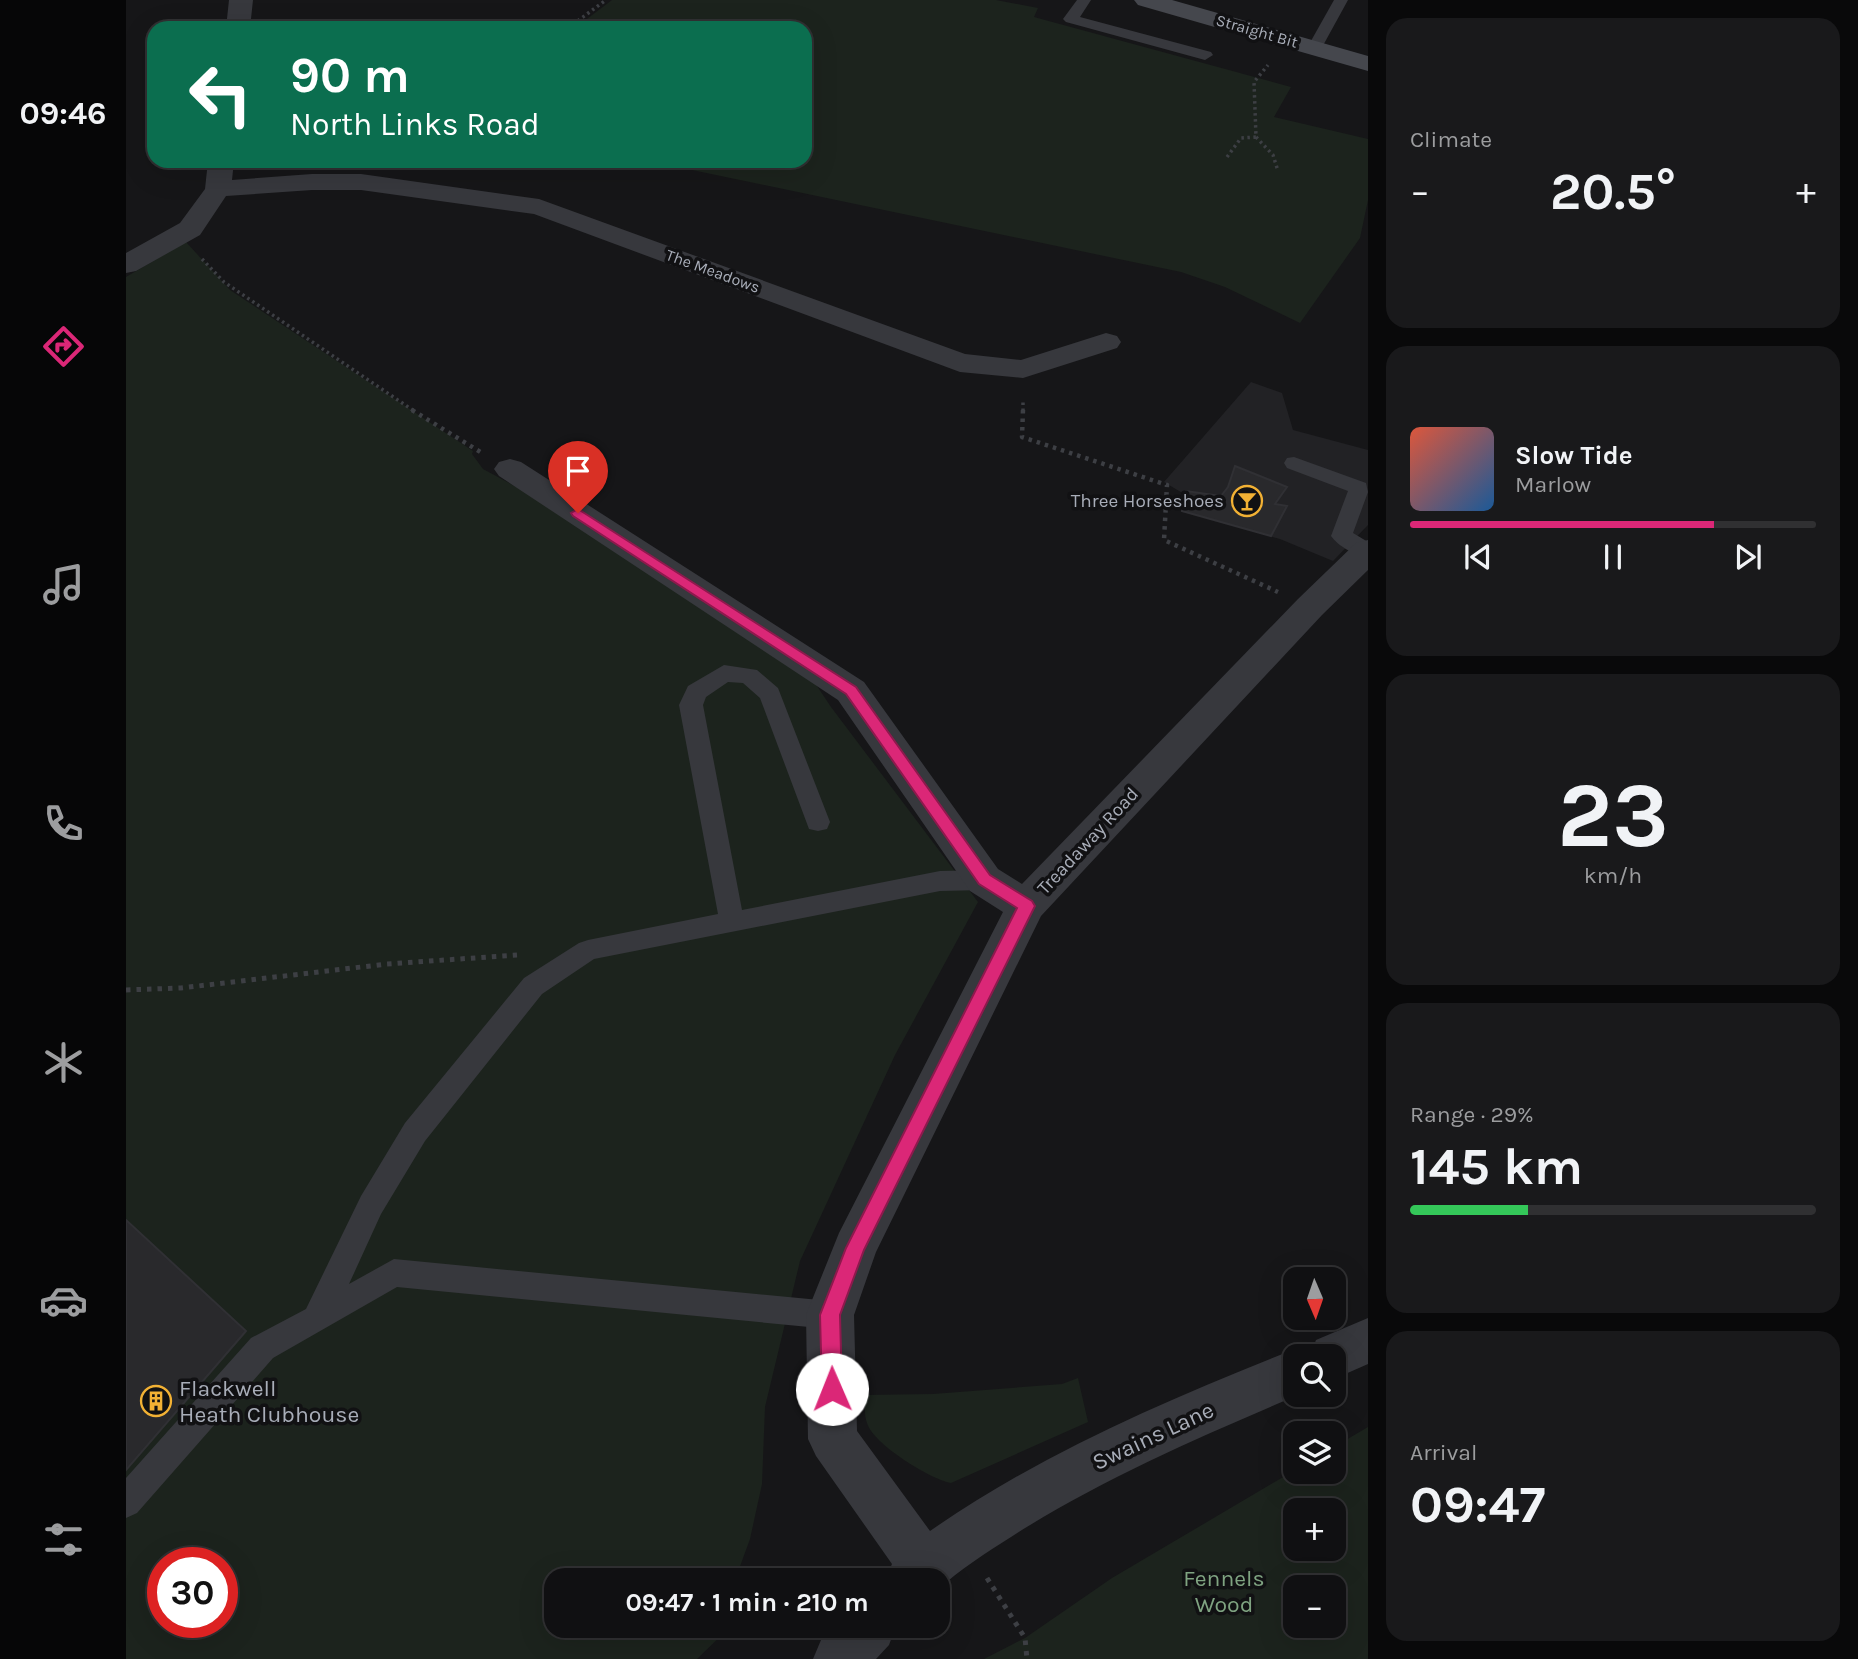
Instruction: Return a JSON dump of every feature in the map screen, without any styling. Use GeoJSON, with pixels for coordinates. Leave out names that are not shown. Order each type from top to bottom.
{"type":"FeatureCollection","features":[{"type":"Feature","properties":{"kind":"street"},"geometry":{"type":"LineString","coordinates":[[239,21],[241,0]]}},
{"type":"Feature","properties":{"kind":"street","name":"Straight Bit"},"geometry":{"type":"LineString","coordinates":[[1146,0],[1368,64]]}},
{"type":"Feature","properties":{"kind":"street"},"geometry":{"type":"LineString","coordinates":[[126,265],[190,229],[218,189],[221,168]]}},
{"type":"Feature","properties":{"kind":"street","name":"The Meadows"},"geometry":{"type":"LineString","coordinates":[[218,189],[312,182],[361,182],[539,207],[960,363],[1023,369],[1106,342]]}},
{"type":"Feature","properties":{"kind":"street"},"geometry":{"type":"LineString","coordinates":[[510,469],[851,691],[984,880],[1026,906]]}},
{"type":"Feature","properties":{"kind":"street","name":"Treadaway Road"},"geometry":{"type":"LineString","coordinates":[[932,1562],[833,1439],[830,1315],[855,1248],[1026,906],[1310,607],[1368,551]]}},
{"type":"Feature","properties":{"kind":"street"},"geometry":{"type":"LineString","coordinates":[[1346,1350],[1368,1341]]}},
{"type":"Feature","properties":{"kind":"street","name":"Swains Lane"},"geometry":{"type":"LineString","coordinates":[[932,1562],[1014,1504],[1135,1441],[1283,1377]]}},
{"type":"Feature","properties":{"kind":"street"},"geometry":{"type":"LineString","coordinates":[[841,1659],[859,1638]]}},
{"type":"Feature","properties":{"kind":"lane"},"geometry":{"type":"LineString","coordinates":[[1084,0],[1071,19],[1205,54]]}},
{"type":"Feature","properties":{"kind":"lane"},"geometry":{"type":"LineString","coordinates":[[1315,48],[1341,0]]}},
{"type":"Feature","properties":{"kind":"lane"},"geometry":{"type":"LineString","coordinates":[[1294,463],[1359,488],[1342,536],[1368,551]]}},
{"type":"Feature","properties":{"kind":"lane"},"geometry":{"type":"LineString","coordinates":[[732,922],[691,705],[696,692],[724,673],[750,676],[770,694],[818,822]]}},
{"type":"Feature","properties":{"kind":"lane"},"geometry":{"type":"LineString","coordinates":[[317,1319],[371,1205],[415,1132],[533,986],[588,950],[940,881],[984,880]]}},
{"type":"Feature","properties":{"kind":"lane"},"geometry":{"type":"LineString","coordinates":[[126,1502],[262,1348],[394,1273],[830,1315]]}},
{"type":"Feature","properties":{"kind":"path"},"geometry":{"type":"LineString","coordinates":[[578,21],[606,0]]}},
{"type":"Feature","properties":{"kind":"path"},"geometry":{"type":"LineString","coordinates":[[1278,171],[1273,155],[1256,137],[1254,82],[1289,40]]}},
{"type":"Feature","properties":{"kind":"path"},"geometry":{"type":"LineString","coordinates":[[1227,157],[1241,138],[1256,137]]}},
{"type":"Feature","properties":{"kind":"path"},"geometry":{"type":"LineString","coordinates":[[190,229],[198,254],[224,282],[446,433],[510,469]]}},
{"type":"Feature","properties":{"kind":"path"},"geometry":{"type":"LineString","coordinates":[[1023,369],[1022,437],[1167,485],[1164,540],[1310,607]]}},
{"type":"Feature","properties":{"kind":"path"},"geometry":{"type":"LineString","coordinates":[[126,990],[181,988],[387,964],[521,954]]}},
{"type":"Feature","properties":{"kind":"path"},"geometry":{"type":"LineString","coordinates":[[932,1562],[1025,1637],[1027,1659]]}},
{"type":"Feature","properties":{"kind":"shaded area"},"geometry":{"type":"Polygon","coordinates":[[[1251,382],[1282,393],[1293,430],[1368,450],[1368,525],[1333,561],[1280,539],[1241,528],[1164,482],[1251,382]]]}},
{"type":"Feature","properties":{"kind":"green space"},"geometry":{"type":"Polygon","coordinates":[[[612,0],[996,0],[1038,8],[1034,17],[1291,87],[1274,117],[1368,139],[1368,200],[1360,238],[1300,323],[1225,287],[1181,272],[683,168],[812,168],[812,21],[584,21],[612,0]]]}},
{"type":"Feature","properties":{"kind":"green space"},"geometry":{"type":"Polygon","coordinates":[[[186,242],[230,290],[473,451],[472,454],[483,469],[565,513],[805,668],[831,707],[978,902],[895,1055],[800,1261],[765,1407],[762,1484],[750,1539],[739,1568],[544,1568],[544,1638],[719,1638],[697,1659],[126,1659],[126,277],[186,242]]]}},
{"type":"Feature","properties":{"kind":"green space"},"geometry":{"type":"Polygon","coordinates":[[[1078,1378],[1088,1422],[951,1483],[930,1475],[903,1459],[880,1441],[866,1420],[864,1395],[933,1394],[1062,1384],[1078,1378]]]}},
{"type":"Feature","properties":{"kind":"green space","name":"Fennels Wood"},"geometry":{"type":"Polygon","coordinates":[[[1368,1427],[1368,1659],[984,1659],[1025,1638],[1112,1578],[1283,1477],[1283,1484],[1346,1484],[1346,1440],[1368,1427]]]}},
{"type":"Feature","properties":{"kind":"building","name":"Three Horseshoes"},"geometry":{"type":"Polygon","coordinates":[[[1235,466],[1287,487],[1275,504],[1287,506],[1271,536],[1182,511],[1186,491],[1221,496],[1228,487],[1235,466]]]}},
{"type":"Feature","properties":{"kind":"building","name":"Flackwell Heath Clubhouse"},"geometry":{"type":"Polygon","coordinates":[[[126,1220],[246,1331],[126,1470],[126,1220]]]}},
{"type":"Feature","properties":{"kind":"place","name":"Three Horseshoes"},"geometry":{"type":"Point","coordinates":[1247,501]}},
{"type":"Feature","properties":{"kind":"place","name":"Flackwell Heath Clubhouse"},"geometry":{"type":"Point","coordinates":[156,1401]}},
{"type":"Feature","properties":{"kind":"route"},"geometry":{"type":"LineString","coordinates":[[578,513],[851,691],[984,880],[1026,906],[855,1248],[830,1315],[832,1389]]}}]}
